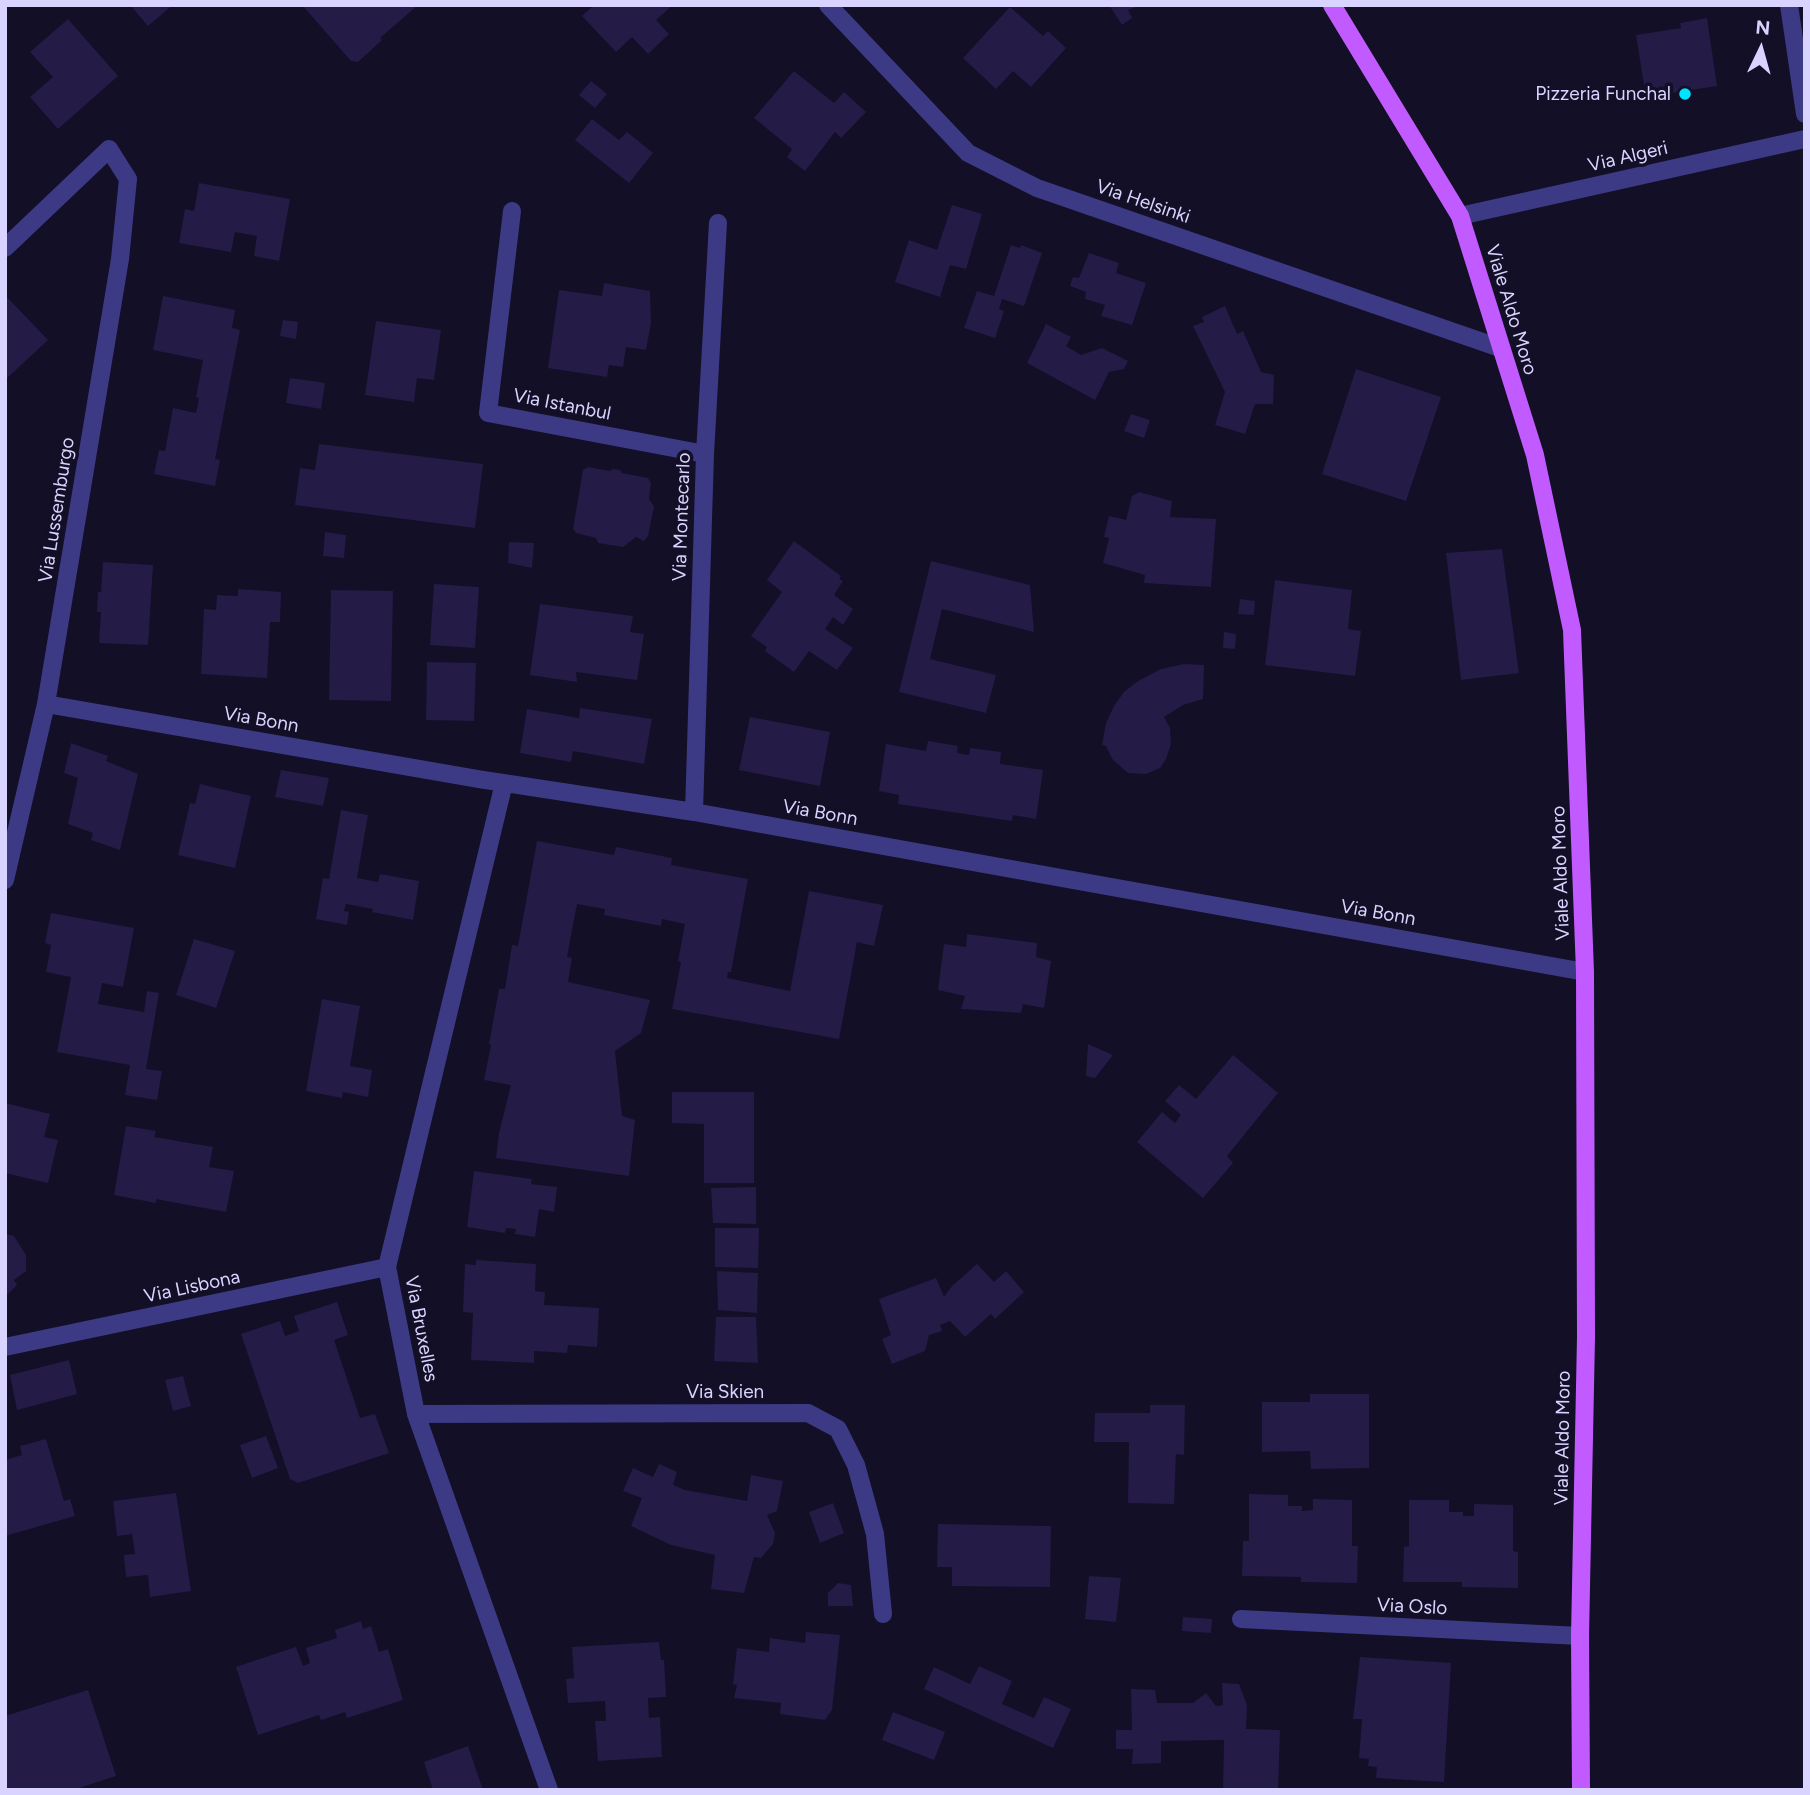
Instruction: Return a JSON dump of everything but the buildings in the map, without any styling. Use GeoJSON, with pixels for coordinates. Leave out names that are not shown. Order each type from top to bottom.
{"type":"FeatureCollection","features":[{"type":"Feature","properties":{"kind":"main road","name":"Viale Aldo Moro"},"geometry":{"type":"LineString","coordinates":[[1332,5],[1460,216],[1535,455],[1572,630],[1585,972],[1586,1337],[1580,1636],[1581,1790]]}},
{"type":"Feature","properties":{"kind":"street","name":"Via Helsinki"},"geometry":{"type":"LineString","coordinates":[[828,5],[968,153],[1037,187],[1500,348]]}},
{"type":"Feature","properties":{"kind":"street"},"geometry":{"type":"LineString","coordinates":[[1789,5],[1805,114]]}},
{"type":"Feature","properties":{"kind":"street","name":"Via Algeri"},"geometry":{"type":"LineString","coordinates":[[1460,216],[1805,139]]}},
{"type":"Feature","properties":{"kind":"street","name":"Via Lussemburgo"},"geometry":{"type":"LineString","coordinates":[[5,248],[109,149],[128,179],[120,259],[46,704],[5,880]]}},
{"type":"Feature","properties":{"kind":"street","name":"Via Istanbul"},"geometry":{"type":"LineString","coordinates":[[512,211],[488,413],[705,454]]}},
{"type":"Feature","properties":{"kind":"street","name":"Via Montecarlo"},"geometry":{"type":"LineString","coordinates":[[694,812],[705,454],[718,223]]}},
{"type":"Feature","properties":{"kind":"street","name":"Via Bonn"},"geometry":{"type":"LineString","coordinates":[[46,704],[504,783],[694,812],[1585,972]]}},
{"type":"Feature","properties":{"kind":"street","name":"Via Bruxelles"},"geometry":{"type":"LineString","coordinates":[[504,783],[387,1267],[416,1414],[549,1790]]}},
{"type":"Feature","properties":{"kind":"street","name":"Via Lisbona"},"geometry":{"type":"LineString","coordinates":[[5,1347],[387,1267]]}},
{"type":"Feature","properties":{"kind":"street","name":"Via Skien"},"geometry":{"type":"LineString","coordinates":[[416,1414],[808,1413],[838,1429],[856,1465],[875,1534],[883,1614]]}},
{"type":"Feature","properties":{"kind":"street","name":"Via Oslo"},"geometry":{"type":"LineString","coordinates":[[1241,1619],[1580,1636]]}},
{"type":"Feature","properties":{"kind":"place","name":"Pizzeria Funchal"},"geometry":{"type":"Point","coordinates":[1685,94]}}]}
